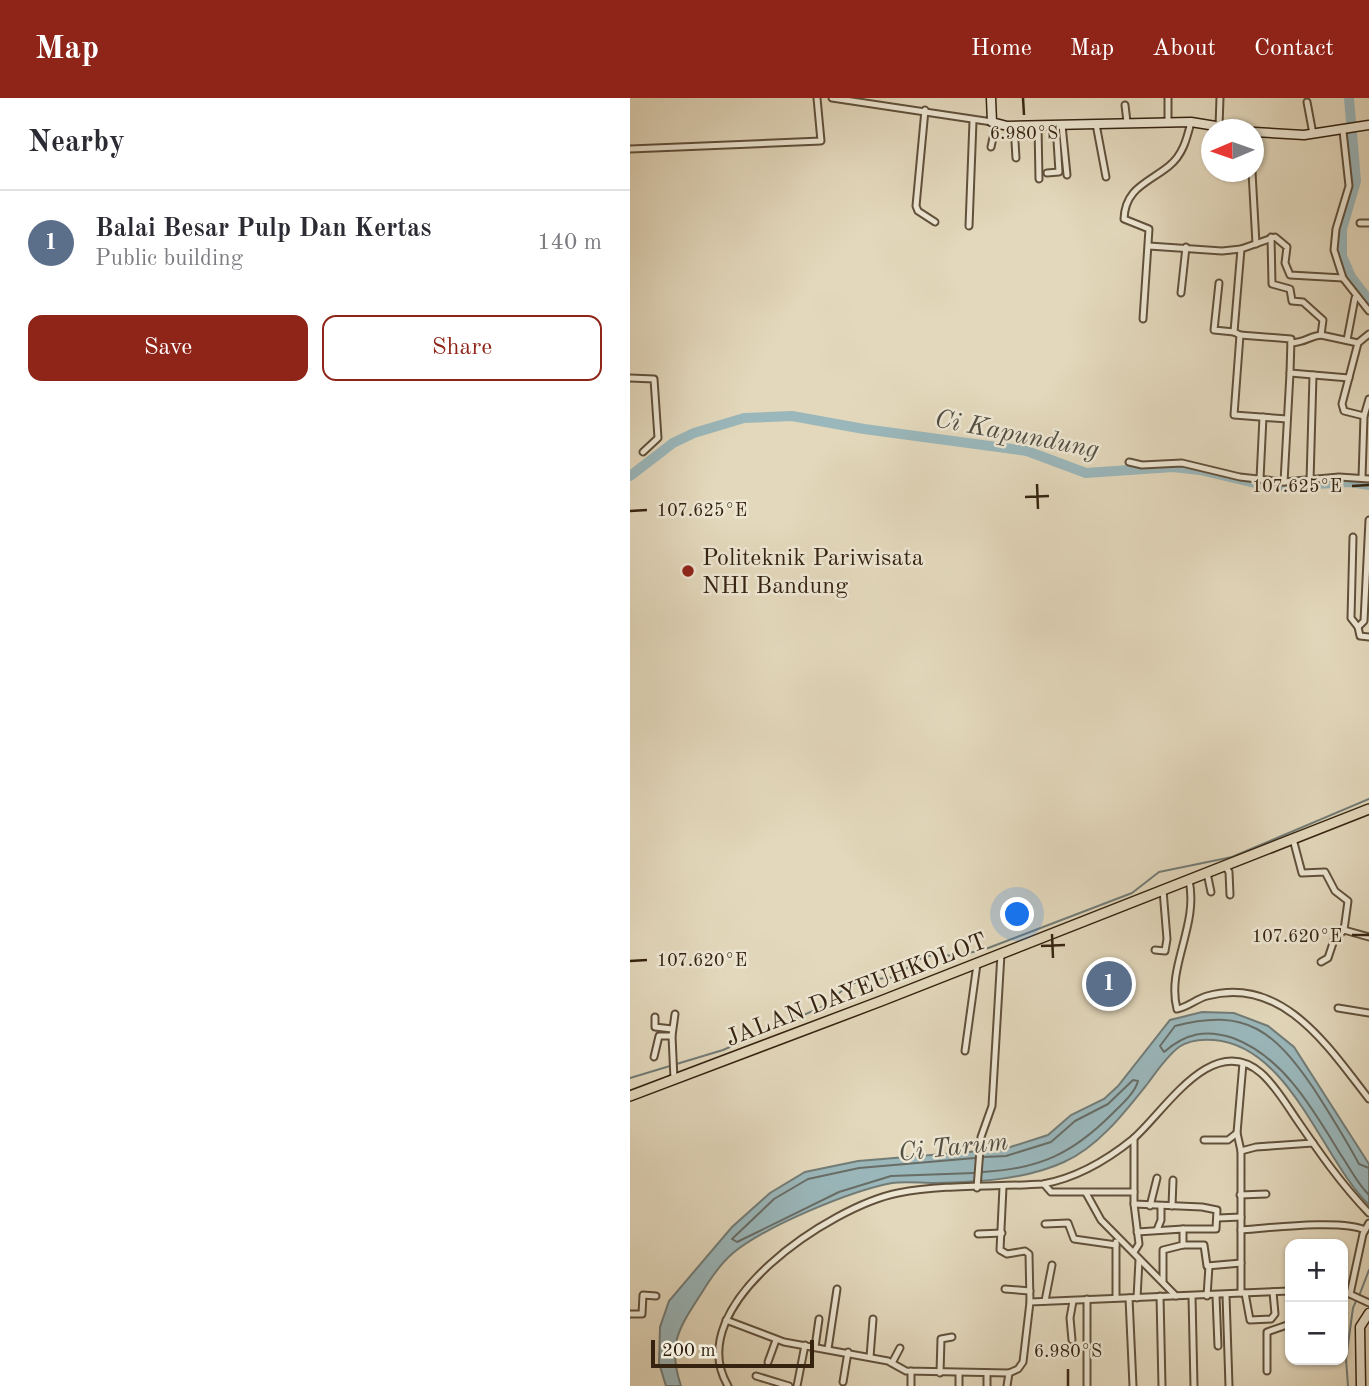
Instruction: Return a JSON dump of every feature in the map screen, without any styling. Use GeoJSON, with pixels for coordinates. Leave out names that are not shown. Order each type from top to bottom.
{"type":"FeatureCollection","features":[{"type":"Feature","properties":{"kind":"main road","name":"JALAN DAYEUHKOLOT"},"geometry":{"type":"LineString","coordinates":[[630,1096],[977,964],[1369,809]]}},
{"type":"Feature","properties":{"kind":"street"},"geometry":{"type":"LineString","coordinates":[[630,149],[821,141],[817,98]]}},
{"type":"Feature","properties":{"kind":"street"},"geometry":{"type":"LineString","coordinates":[[832,98],[925,110],[973,121],[1014,126],[1127,122],[1201,123]]}},
{"type":"Feature","properties":{"kind":"street"},"geometry":{"type":"LineString","coordinates":[[991,98],[994,123],[991,147]]}},
{"type":"Feature","properties":{"kind":"street"},"geometry":{"type":"LineString","coordinates":[[1168,98],[1168,122]]}},
{"type":"Feature","properties":{"kind":"street"},"geometry":{"type":"LineString","coordinates":[[1219,119],[1220,98]]}},
{"type":"Feature","properties":{"kind":"street"},"geometry":{"type":"LineString","coordinates":[[1307,102],[1313,134]]}},
{"type":"Feature","properties":{"kind":"street"},"geometry":{"type":"LineString","coordinates":[[1125,105],[1127,122]]}},
{"type":"Feature","properties":{"kind":"street"},"geometry":{"type":"LineString","coordinates":[[925,110],[916,206],[918,211],[935,222]]}},
{"type":"Feature","properties":{"kind":"street"},"geometry":{"type":"LineString","coordinates":[[969,226],[973,121]]}},
{"type":"Feature","properties":{"kind":"street"},"geometry":{"type":"LineString","coordinates":[[1143,319],[1148,227],[1128,223],[1124,219],[1125,206],[1135,189],[1170,166],[1179,154],[1191,122]]}},
{"type":"Feature","properties":{"kind":"street"},"geometry":{"type":"LineString","coordinates":[[1096,124],[1105,177]]}},
{"type":"Feature","properties":{"kind":"street"},"geometry":{"type":"LineString","coordinates":[[1047,173],[1059,172],[1059,125]]}},
{"type":"Feature","properties":{"kind":"street"},"geometry":{"type":"LineString","coordinates":[[1059,125],[1068,176]]}},
{"type":"Feature","properties":{"kind":"street"},"geometry":{"type":"LineString","coordinates":[[1264,133],[1283,136],[1313,134],[1345,131],[1369,125]]}},
{"type":"Feature","properties":{"kind":"street"},"geometry":{"type":"LineString","coordinates":[[1014,126],[1016,158]]}},
{"type":"Feature","properties":{"kind":"street"},"geometry":{"type":"LineString","coordinates":[[1038,126],[1039,178]]}},
{"type":"Feature","properties":{"kind":"street"},"geometry":{"type":"LineString","coordinates":[[1345,131],[1349,187],[1334,244],[1342,278],[1355,298],[1369,311]]}},
{"type":"Feature","properties":{"kind":"street"},"geometry":{"type":"LineString","coordinates":[[1253,182],[1256,244]]}},
{"type":"Feature","properties":{"kind":"street"},"geometry":{"type":"LineString","coordinates":[[1360,223],[1369,223]]}},
{"type":"Feature","properties":{"kind":"street"},"geometry":{"type":"LineString","coordinates":[[1149,246],[1241,249],[1271,237]]}},
{"type":"Feature","properties":{"kind":"street"},"geometry":{"type":"LineString","coordinates":[[1271,237],[1287,247],[1285,263],[1290,275],[1342,278]]}},
{"type":"Feature","properties":{"kind":"street"},"geometry":{"type":"LineString","coordinates":[[1271,237],[1272,284],[1290,289],[1292,301],[1303,302],[1310,311],[1321,317],[1321,335]]}},
{"type":"Feature","properties":{"kind":"street"},"geometry":{"type":"LineString","coordinates":[[1181,293],[1186,247]]}},
{"type":"Feature","properties":{"kind":"street"},"geometry":{"type":"LineString","coordinates":[[1241,249],[1234,415],[1287,419]]}},
{"type":"Feature","properties":{"kind":"street"},"geometry":{"type":"LineString","coordinates":[[1219,284],[1214,330],[1291,339],[1283,482]]}},
{"type":"Feature","properties":{"kind":"street"},"geometry":{"type":"LineString","coordinates":[[1347,340],[1355,298]]}},
{"type":"Feature","properties":{"kind":"street"},"geometry":{"type":"LineString","coordinates":[[1364,416],[1344,411],[1358,343],[1369,334]]}},
{"type":"Feature","properties":{"kind":"street"},"geometry":{"type":"LineString","coordinates":[[1291,342],[1304,343],[1314,335],[1321,335],[1358,343]]}},
{"type":"Feature","properties":{"kind":"street"},"geometry":{"type":"LineString","coordinates":[[1290,373],[1349,378]]}},
{"type":"Feature","properties":{"kind":"street"},"geometry":{"type":"LineString","coordinates":[[1310,481],[1314,375]]}},
{"type":"Feature","properties":{"kind":"street"},"geometry":{"type":"LineString","coordinates":[[630,378],[654,379],[658,438],[643,452]]}},
{"type":"Feature","properties":{"kind":"street"},"geometry":{"type":"LineString","coordinates":[[1129,462],[1182,463],[1260,480],[1283,482],[1339,477],[1366,478],[1364,416],[1369,399]]}},
{"type":"Feature","properties":{"kind":"street"},"geometry":{"type":"LineString","coordinates":[[1260,480],[1263,417]]}},
{"type":"Feature","properties":{"kind":"street"},"geometry":{"type":"LineString","coordinates":[[1358,627],[1367,613],[1369,520]]}},
{"type":"Feature","properties":{"kind":"street"},"geometry":{"type":"LineString","coordinates":[[1353,537],[1351,615],[1360,636],[1369,637]]}},
{"type":"Feature","properties":{"kind":"street"},"geometry":{"type":"LineString","coordinates":[[1293,839],[1302,873],[1325,872],[1335,891],[1347,900],[1344,930],[1334,940],[1328,958],[1321,962]]}},
{"type":"Feature","properties":{"kind":"street"},"geometry":{"type":"LineString","coordinates":[[1224,866],[1229,872],[1230,895]]}},
{"type":"Feature","properties":{"kind":"street"},"geometry":{"type":"LineString","coordinates":[[1207,873],[1211,892]]}},
{"type":"Feature","properties":{"kind":"street"},"geometry":{"type":"LineString","coordinates":[[1189,880],[1192,910],[1177,975],[1176,1008],[1181,1009],[1209,996],[1251,994],[1298,1015],[1369,1099]]}},
{"type":"Feature","properties":{"kind":"street"},"geometry":{"type":"LineString","coordinates":[[1155,950],[1165,951],[1167,939],[1163,890]]}},
{"type":"Feature","properties":{"kind":"street"},"geometry":{"type":"LineString","coordinates":[[1344,930],[1369,937]]}},
{"type":"Feature","properties":{"kind":"street"},"geometry":{"type":"LineString","coordinates":[[977,1188],[981,1143],[991,1115],[993,1098],[1001,954]]}},
{"type":"Feature","properties":{"kind":"street"},"geometry":{"type":"LineString","coordinates":[[965,1051],[977,964]]}},
{"type":"Feature","properties":{"kind":"street"},"geometry":{"type":"LineString","coordinates":[[1338,1008],[1369,1013]]}},
{"type":"Feature","properties":{"kind":"street"},"geometry":{"type":"LineString","coordinates":[[674,1079],[671,1036],[675,1014]]}},
{"type":"Feature","properties":{"kind":"street"},"geometry":{"type":"LineString","coordinates":[[655,1017],[655,1027],[672,1028]]}},
{"type":"Feature","properties":{"kind":"street"},"geometry":{"type":"LineString","coordinates":[[654,1057],[659,1036],[671,1036]]}},
{"type":"Feature","properties":{"kind":"street"},"geometry":{"type":"LineString","coordinates":[[728,1386],[718,1362],[726,1320],[742,1293],[758,1276],[845,1210],[899,1193],[1044,1184],[1063,1180],[1092,1166],[1134,1138],[1199,1074],[1221,1062],[1242,1063],[1267,1079],[1346,1189],[1369,1213]]}},
{"type":"Feature","properties":{"kind":"street"},"geometry":{"type":"LineString","coordinates":[[1242,1063],[1237,1133],[1241,1151],[1241,1263],[1243,1293],[1250,1320],[1269,1319],[1275,1314],[1273,1292]]}},
{"type":"Feature","properties":{"kind":"street"},"geometry":{"type":"LineString","coordinates":[[1204,1140],[1228,1140],[1237,1133]]}},
{"type":"Feature","properties":{"kind":"street"},"geometry":{"type":"LineString","coordinates":[[1134,1138],[1134,1204],[1139,1244],[1134,1252]]}},
{"type":"Feature","properties":{"kind":"street"},"geometry":{"type":"LineString","coordinates":[[1241,1151],[1256,1147],[1313,1143]]}},
{"type":"Feature","properties":{"kind":"street"},"geometry":{"type":"LineString","coordinates":[[1150,1206],[1157,1178]]}},
{"type":"Feature","properties":{"kind":"street"},"geometry":{"type":"LineString","coordinates":[[1172,1206],[1173,1180]]}},
{"type":"Feature","properties":{"kind":"street"},"geometry":{"type":"LineString","coordinates":[[1044,1184],[1051,1192],[1134,1192]]}},
{"type":"Feature","properties":{"kind":"street"},"geometry":{"type":"LineString","coordinates":[[726,1320],[776,1340],[870,1357],[892,1363],[901,1370],[1009,1373],[1018,1369],[1023,1362],[1030,1302],[1029,1254],[1025,1251],[1003,1253],[1000,1250],[1003,1187]]}},
{"type":"Feature","properties":{"kind":"street"},"geometry":{"type":"LineString","coordinates":[[1086,1193],[1096,1213],[1176,1296]]}},
{"type":"Feature","properties":{"kind":"street"},"geometry":{"type":"LineString","coordinates":[[1240,1195],[1266,1194]]}},
{"type":"Feature","properties":{"kind":"street"},"geometry":{"type":"LineString","coordinates":[[1134,1204],[1207,1208],[1217,1210],[1218,1218],[1215,1229],[1137,1232]]}},
{"type":"Feature","properties":{"kind":"street"},"geometry":{"type":"LineString","coordinates":[[1156,1231],[1161,1220],[1161,1206]]}},
{"type":"Feature","properties":{"kind":"street"},"geometry":{"type":"LineString","coordinates":[[1218,1218],[1241,1217]]}},
{"type":"Feature","properties":{"kind":"street"},"geometry":{"type":"LineString","coordinates":[[1045,1224],[1068,1223],[1074,1239],[1116,1245]]}},
{"type":"Feature","properties":{"kind":"street"},"geometry":{"type":"LineString","coordinates":[[1353,1295],[1365,1230],[1369,1223]]}},
{"type":"Feature","properties":{"kind":"street"},"geometry":{"type":"LineString","coordinates":[[1241,1230],[1328,1226],[1365,1230]]}},
{"type":"Feature","properties":{"kind":"street"},"geometry":{"type":"LineString","coordinates":[[1183,1229],[1183,1245]]}},
{"type":"Feature","properties":{"kind":"street"},"geometry":{"type":"LineString","coordinates":[[978,1234],[1002,1233]]}},
{"type":"Feature","properties":{"kind":"street"},"geometry":{"type":"LineString","coordinates":[[1116,1235],[1116,1298]]}},
{"type":"Feature","properties":{"kind":"street"},"geometry":{"type":"LineString","coordinates":[[1163,1281],[1163,1248],[1204,1245],[1206,1265],[1209,1266],[1208,1296]]}},
{"type":"Feature","properties":{"kind":"street"},"geometry":{"type":"LineString","coordinates":[[1138,1298],[1139,1260]]}},
{"type":"Feature","properties":{"kind":"street"},"geometry":{"type":"LineString","coordinates":[[1209,1266],[1241,1263]]}},
{"type":"Feature","properties":{"kind":"street"},"geometry":{"type":"LineString","coordinates":[[1045,1301],[1052,1265]]}},
{"type":"Feature","properties":{"kind":"street"},"geometry":{"type":"LineString","coordinates":[[828,1349],[836,1289]]}},
{"type":"Feature","properties":{"kind":"street"},"geometry":{"type":"LineString","coordinates":[[1006,1289],[1030,1291]]}},
{"type":"Feature","properties":{"kind":"street"},"geometry":{"type":"LineString","coordinates":[[1030,1302],[1285,1291]]}},
{"type":"Feature","properties":{"kind":"street"},"geometry":{"type":"LineString","coordinates":[[1348,1293],[1366,1302]]}},
{"type":"Feature","properties":{"kind":"street"},"geometry":{"type":"LineString","coordinates":[[630,1314],[642,1314],[643,1295],[656,1296]]}},
{"type":"Feature","properties":{"kind":"street"},"geometry":{"type":"LineString","coordinates":[[1226,1295],[1229,1386]]}},
{"type":"Feature","properties":{"kind":"street"},"geometry":{"type":"LineString","coordinates":[[1160,1296],[1162,1386]]}},
{"type":"Feature","properties":{"kind":"street"},"geometry":{"type":"LineString","coordinates":[[1192,1296],[1194,1386]]}},
{"type":"Feature","properties":{"kind":"street"},"geometry":{"type":"LineString","coordinates":[[1216,1296],[1219,1346]]}},
{"type":"Feature","properties":{"kind":"street"},"geometry":{"type":"LineString","coordinates":[[1129,1298],[1133,1386]]}},
{"type":"Feature","properties":{"kind":"street"},"geometry":{"type":"LineString","coordinates":[[1087,1299],[1087,1386]]}},
{"type":"Feature","properties":{"kind":"street"},"geometry":{"type":"LineString","coordinates":[[1072,1340],[1070,1318],[1073,1301]]}},
{"type":"Feature","properties":{"kind":"street"},"geometry":{"type":"LineString","coordinates":[[1361,1386],[1365,1364],[1360,1327],[1369,1313]]}},
{"type":"Feature","properties":{"kind":"street"},"geometry":{"type":"LineString","coordinates":[[815,1347],[819,1319]]}},
{"type":"Feature","properties":{"kind":"street"},"geometry":{"type":"LineString","coordinates":[[870,1357],[873,1319]]}},
{"type":"Feature","properties":{"kind":"street"},"geometry":{"type":"LineString","coordinates":[[1267,1371],[1267,1332],[1285,1326]]}},
{"type":"Feature","properties":{"kind":"street"},"geometry":{"type":"LineString","coordinates":[[940,1373],[942,1339],[952,1337]]}},
{"type":"Feature","properties":{"kind":"street"},"geometry":{"type":"LineString","coordinates":[[768,1362],[776,1340]]}},
{"type":"Feature","properties":{"kind":"street"},"geometry":{"type":"LineString","coordinates":[[797,1386],[805,1345]]}},
{"type":"Feature","properties":{"kind":"street"},"geometry":{"type":"LineString","coordinates":[[892,1363],[900,1348]]}},
{"type":"Feature","properties":{"kind":"street"},"geometry":{"type":"LineString","coordinates":[[843,1382],[848,1352]]}},
{"type":"Feature","properties":{"kind":"street"},"geometry":{"type":"LineString","coordinates":[[911,1371],[911,1386]]}},
{"type":"Feature","properties":{"kind":"street"},"geometry":{"type":"LineString","coordinates":[[959,1373],[959,1386]]}},
{"type":"Feature","properties":{"kind":"street"},"geometry":{"type":"LineString","coordinates":[[987,1373],[987,1386]]}},
{"type":"Feature","properties":{"kind":"street"},"geometry":{"type":"LineString","coordinates":[[1007,1386],[1009,1373]]}},
{"type":"Feature","properties":{"kind":"street"},"geometry":{"type":"LineString","coordinates":[[756,1376],[789,1386]]}},
{"type":"Feature","properties":{"kind":"water"},"geometry":{"type":"Polygon","coordinates":[[[1202,1012],[1234,1013],[1268,1026],[1294,1047],[1369,1164],[1369,1205],[1352,1185],[1284,1083],[1264,1062],[1241,1047],[1214,1040],[1191,1041],[1170,1055],[1110,1128],[1088,1147],[1064,1162],[1033,1173],[1000,1179],[950,1183],[897,1182],[874,1187],[809,1211],[748,1243],[719,1267],[681,1327],[675,1347],[675,1359],[681,1386],[666,1386],[659,1363],[660,1327],[669,1301],[732,1227],[770,1193],[805,1172],[858,1161],[1004,1149],[1048,1135],[1071,1115],[1104,1099],[1118,1086],[1170,1020],[1202,1012]]]}},
{"type":"Feature","properties":{"kind":"waterway","name":"Ci Kapundung"},"geometry":{"type":"LineString","coordinates":[[1349,98],[1356,181],[1342,229],[1342,256],[1351,277],[1369,300]]}},
{"type":"Feature","properties":{"kind":"waterway","name":"Ci Kapundung"},"geometry":{"type":"LineString","coordinates":[[630,476],[673,443],[694,433],[744,418],[792,416],[864,429],[1027,451],[1086,473],[1173,467],[1200,470],[1259,484],[1283,486],[1350,482],[1369,485]]}},
{"type":"Feature","properties":{"kind":"waterway"},"geometry":{"type":"LineString","coordinates":[[630,1078],[723,1050],[822,1007],[849,985],[895,977],[919,959],[936,954],[953,956],[983,950],[1132,893],[1159,872],[1232,857],[1369,799]]}},
{"type":"Feature","properties":{"kind":"waterway"},"geometry":{"type":"LineString","coordinates":[[1359,1296],[1369,1270]]}},
{"type":"Feature","properties":{"kind":"waterway"},"geometry":{"type":"LineString","coordinates":[[1348,1386],[1346,1359],[1356,1301]]}},
{"type":"Feature","properties":{"kind":"place","name":"Politeknik Pariwisata NHI Bandung"},"geometry":{"type":"Point","coordinates":[688,571]}},
{"type":"Feature","properties":{"kind":"place","name":"Balai Besar Pulp Dan Kertas"},"geometry":{"type":"Point","coordinates":[1109,984]}},
{"type":"Feature","properties":{"kind":"water label","name":"Ci Tarum"},"geometry":{"type":"Point","coordinates":[953,1146]}}]}
